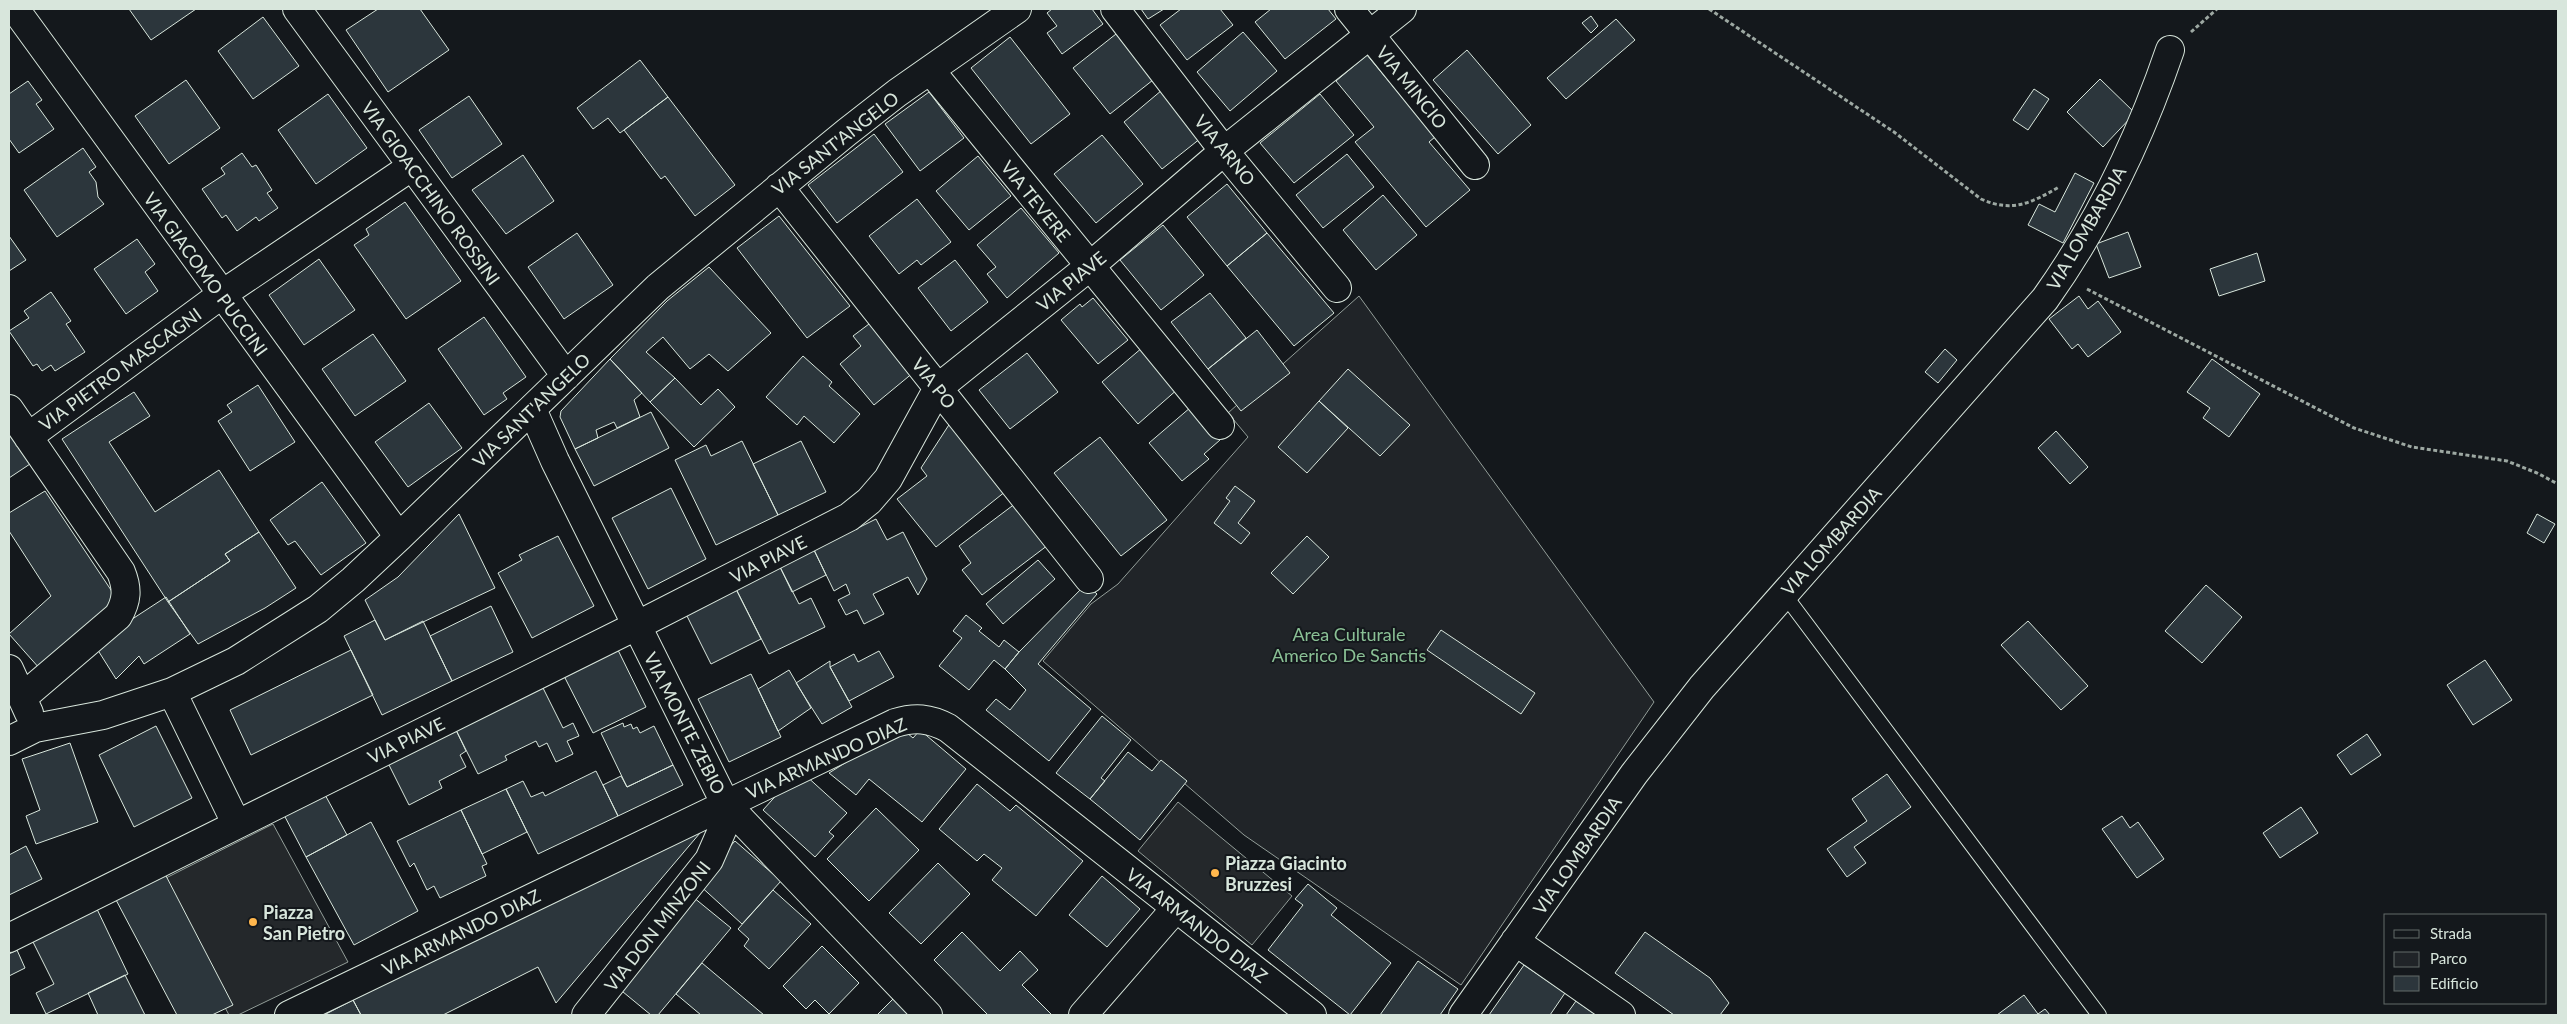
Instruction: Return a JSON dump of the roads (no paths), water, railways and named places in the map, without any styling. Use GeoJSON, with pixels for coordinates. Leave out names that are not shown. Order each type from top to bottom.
{"type":"FeatureCollection","features":[{"type":"Feature","properties":{"kind":"street","name":"VIA GIACOMO PUCCINI"},"geometry":{"type":"LineString","coordinates":[[15,9],[221,295],[399,537]]}},
{"type":"Feature","properties":{"kind":"street","name":"VIA GIOACCHINO ROSSINI"},"geometry":{"type":"LineString","coordinates":[[297,9],[566,376]]}},
{"type":"Feature","properties":{"kind":"street","name":"VIA SANT'ANGELO"},"geometry":{"type":"LineString","coordinates":[[9,741],[34,728],[103,715],[172,692],[236,661],[305,618],[337,595],[532,410],[658,287],[780,186],[930,70],[1017,9]]}},
{"type":"Feature","properties":{"kind":"street","name":"VIA ARNO"},"geometry":{"type":"LineString","coordinates":[[1115,9],[1224,150],[1338,288]]}},
{"type":"Feature","properties":{"kind":"street","name":"VIA MINCIO"},"geometry":{"type":"LineString","coordinates":[[1349,9],[1475,165]]}},
{"type":"Feature","properties":{"kind":"street","name":"VIA PIAVE"},"geometry":{"type":"LineString","coordinates":[[9,938],[636,626],[833,526],[860,509],[888,479],[938,388],[1089,267],[1224,150],[1402,9]]}},
{"type":"Feature","properties":{"kind":"street","name":"VIA LOMBARDIA"},"geometry":{"type":"LineString","coordinates":[[1462,1015],[1663,736],[1708,680],[2027,321],[2062,275],[2096,218],[2135,141],[2170,50]]}},
{"type":"Feature","properties":{"kind":"street","name":"VIA TEVERE"},"geometry":{"type":"LineString","coordinates":[[930,70],[1220,425]]}},
{"type":"Feature","properties":{"kind":"street","name":"VIA PIETRO MASCAGNI"},"geometry":{"type":"LineString","coordinates":[[28,437],[221,295],[411,167]]}},
{"type":"Feature","properties":{"kind":"street","name":"VIA PO"},"geometry":{"type":"LineString","coordinates":[[780,186],[1089,579]]}},
{"type":"Feature","properties":{"kind":"street"},"geometry":{"type":"LineString","coordinates":[[9,409],[121,572],[127,593],[124,605],[118,616],[23,697]]}},
{"type":"Feature","properties":{"kind":"street","name":"VIA MONTE ZEBIO"},"geometry":{"type":"LineString","coordinates":[[532,410],[636,626],[725,803],[928,1015]]}},
{"type":"Feature","properties":{"kind":"street"},"geometry":{"type":"LineString","coordinates":[[9,668],[23,697],[34,728]]}},
{"type":"Feature","properties":{"kind":"street"},"geometry":{"type":"LineString","coordinates":[[172,692],[236,824]]}},
{"type":"Feature","properties":{"kind":"street","name":"VIA ARMANDO DIAZ"},"geometry":{"type":"LineString","coordinates":[[289,1015],[725,803],[895,723],[923,718],[948,728],[1312,1015]]}},
{"type":"Feature","properties":{"kind":"street","name":"VIA DON MINZONI"},"geometry":{"type":"LineString","coordinates":[[593,1013],[709,860],[723,828],[725,803]]}},
{"type":"Feature","properties":{"kind":"street"},"geometry":{"type":"LineString","coordinates":[[1083,1015],[1176,908]]}},
{"type":"Feature","properties":{"kind":"street"},"geometry":{"type":"LineString","coordinates":[[1515,942],[1621,1015]]}},
{"type":"Feature","properties":{"kind":"lane"},"geometry":{"type":"LineString","coordinates":[[1784,594],[2099,1015]]}},
{"type":"Feature","properties":{"kind":"place","name":"Piazza Giacinto Bruzzesi"},"geometry":{"type":"Point","coordinates":[1215,873]}},
{"type":"Feature","properties":{"kind":"place","name":"Piazza San Pietro"},"geometry":{"type":"Point","coordinates":[253,922]}},
{"type":"Feature","properties":{"kind":"park label","name":"Area Culturale Americo De Sanctis"},"geometry":{"type":"Point","coordinates":[1349,644]}}]}
